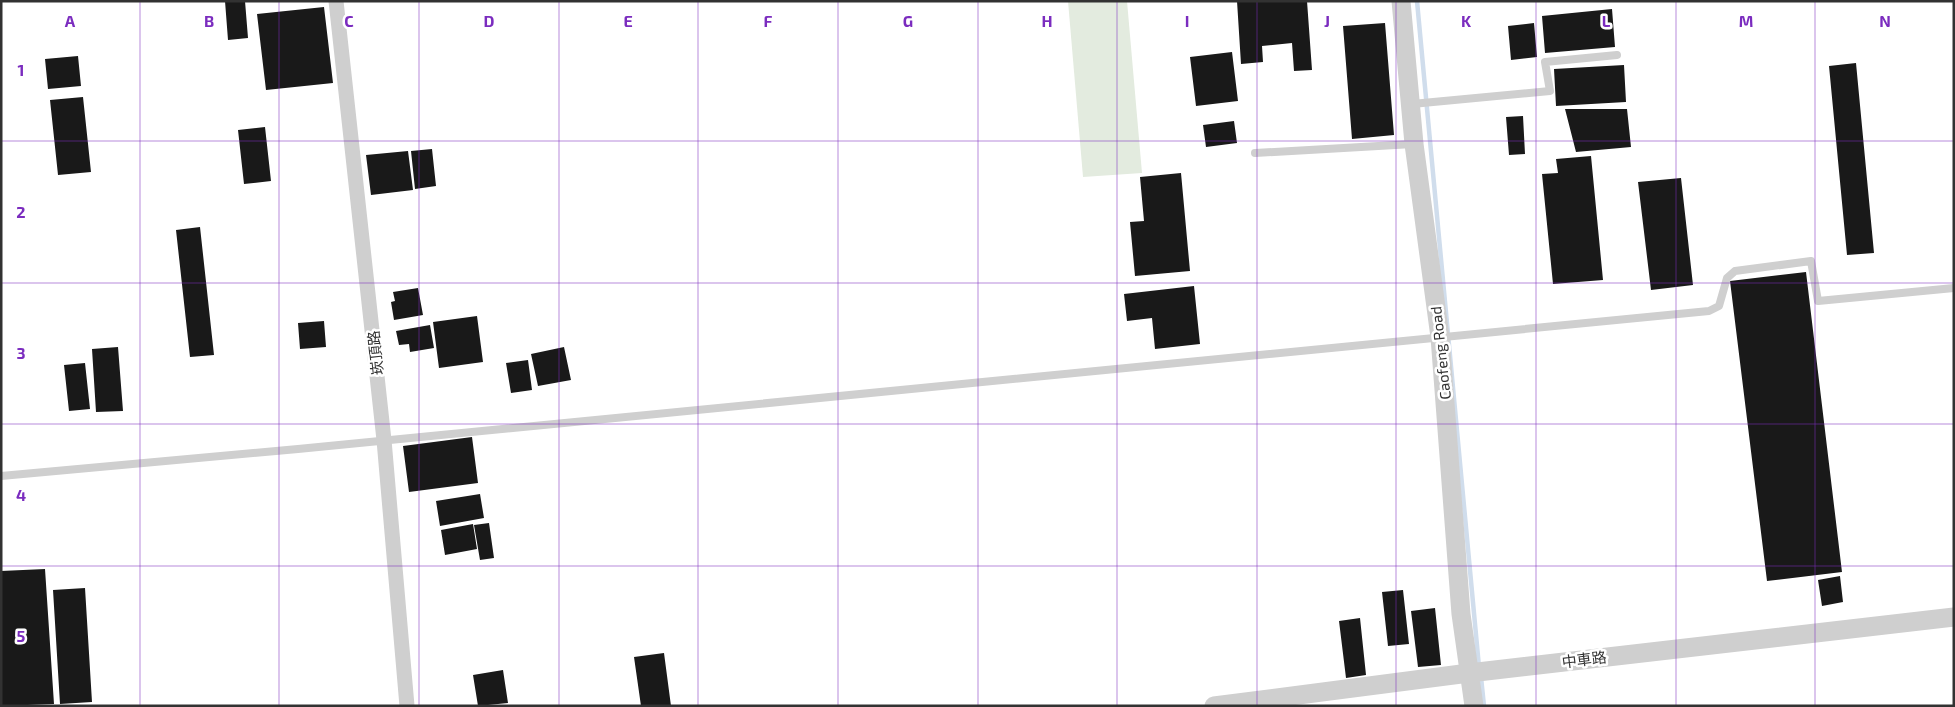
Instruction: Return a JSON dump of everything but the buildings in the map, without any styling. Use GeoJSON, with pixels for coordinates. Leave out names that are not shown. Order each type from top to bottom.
{"type":"FeatureCollection","features":[{"type":"Feature","properties":{"kind":"street","name":"崁頂路"},"geometry":{"type":"LineString","coordinates":[[336,1],[384,440],[407,706]]}},
{"type":"Feature","properties":{"kind":"street","name":"Caofeng Road"},"geometry":{"type":"LineString","coordinates":[[1401,1],[1412,104],[1414,144],[1440,338],[1461,614],[1474,706]]}},
{"type":"Feature","properties":{"kind":"street","name":"中車路"},"geometry":{"type":"LineString","coordinates":[[1214,706],[1469,673],[1954,617]]}},
{"type":"Feature","properties":{"kind":"lane"},"geometry":{"type":"LineString","coordinates":[[1412,104],[1550,91],[1545,62],[1616,55]]}},
{"type":"Feature","properties":{"kind":"lane"},"geometry":{"type":"LineString","coordinates":[[1255,153],[1414,144]]}},
{"type":"Feature","properties":{"kind":"lane"},"geometry":{"type":"LineString","coordinates":[[1,476],[1709,311],[1719,306],[1727,278],[1735,271],[1811,261],[1818,300],[1954,288]]}},
{"type":"Feature","properties":{"kind":"shaded area"},"geometry":{"type":"Polygon","coordinates":[[[1068,1],[1127,1],[1142,173],[1083,177],[1068,1]]]}},
{"type":"Feature","properties":{"kind":"waterway"},"geometry":{"type":"LineString","coordinates":[[1417,1],[1479,667]]}},
{"type":"Feature","properties":{"kind":"waterway"},"geometry":{"type":"LineString","coordinates":[[1481,677],[1484,706]]}}]}
